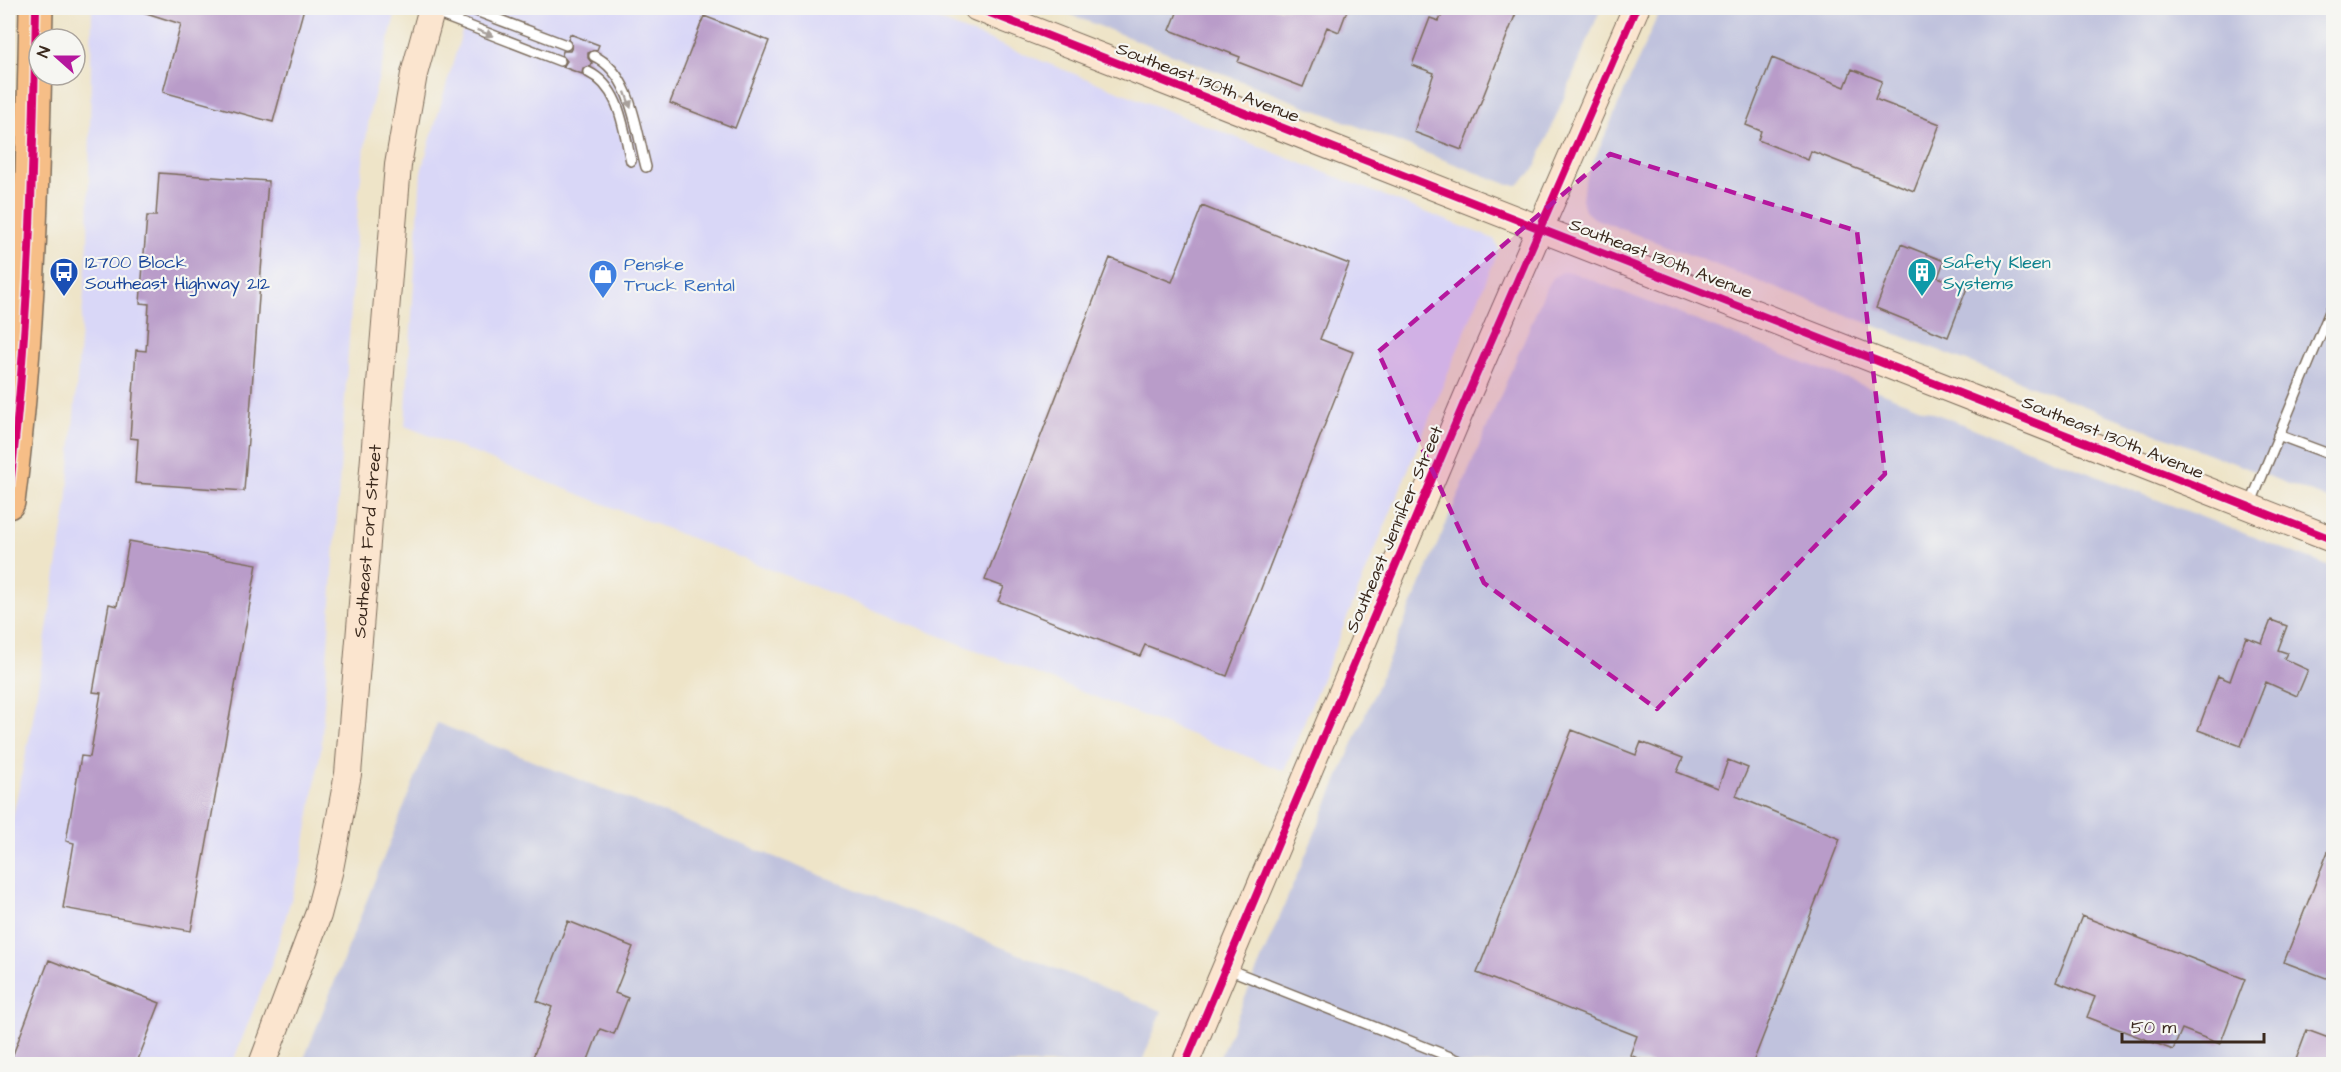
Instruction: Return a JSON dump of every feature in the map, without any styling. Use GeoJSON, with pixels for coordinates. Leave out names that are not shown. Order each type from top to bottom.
{"type":"FeatureCollection","features":[{"type":"Feature","properties":{"kind":"highway"},"geometry":{"type":"LineString","coordinates":[[8,502],[24,331],[33,184],[36,8]]}},
{"type":"Feature","properties":{"kind":"street","name":"Southeast 130th Avenue"},"geometry":{"type":"LineString","coordinates":[[977,8],[2334,540]]}},
{"type":"Feature","properties":{"kind":"street","name":"Southeast Jennifer Street"},"geometry":{"type":"LineString","coordinates":[[1185,1065],[1539,227],[1636,8]]}},
{"type":"Feature","properties":{"kind":"street","name":"Southeast Ford Street"},"geometry":{"type":"LineString","coordinates":[[262,1065],[318,915],[330,869],[348,774],[398,165],[414,74],[431,10]]}},
{"type":"Feature","properties":{"kind":"lane"},"geometry":{"type":"LineString","coordinates":[[468,8],[566,45]]}},
{"type":"Feature","properties":{"kind":"lane"},"geometry":{"type":"LineString","coordinates":[[431,10],[560,61]]}},
{"type":"Feature","properties":{"kind":"lane"},"geometry":{"type":"LineString","coordinates":[[594,56],[606,61],[616,72],[629,102],[646,167]]}},
{"type":"Feature","properties":{"kind":"lane"},"geometry":{"type":"LineString","coordinates":[[588,72],[600,78],[610,88],[617,103],[630,161]]}},
{"type":"Feature","properties":{"kind":"lane"},"geometry":{"type":"LineString","coordinates":[[2249,507],[2334,302]]}},
{"type":"Feature","properties":{"kind":"lane"},"geometry":{"type":"LineString","coordinates":[[2278,435],[2334,456]]}},
{"type":"Feature","properties":{"kind":"lane"},"geometry":{"type":"LineString","coordinates":[[1225,968],[1468,1065]]}},
{"type":"Feature","properties":{"kind":"highlighted area"},"geometry":{"type":"Polygon","coordinates":[[[1610,154],[1857,231],[1885,474],[1657,709],[1484,583],[1378,352],[1610,154]]]}},
{"type":"Feature","properties":{"kind":"shaded area"},"geometry":{"type":"Polygon","coordinates":[[[92,8],[397,8],[370,111],[359,192],[321,749],[301,866],[272,963],[232,1064],[8,1064],[8,840],[32,724],[67,504],[88,242],[92,8]]]}},
{"type":"Feature","properties":{"kind":"shaded area"},"geometry":{"type":"Polygon","coordinates":[[[469,8],[907,8],[1494,239],[1499,249],[1284,771],[405,426],[421,172],[469,8]]]}},
{"type":"Feature","properties":{"kind":"shaded area"},"geometry":{"type":"Polygon","coordinates":[[[1053,8],[1601,8],[1534,170],[1518,185],[1509,185],[1053,8]]]}},
{"type":"Feature","properties":{"kind":"shaded area"},"geometry":{"type":"Polygon","coordinates":[[[1661,8],[2333,8],[2333,501],[1593,218],[1585,211],[1582,199],[1584,183],[1661,8]]]}},
{"type":"Feature","properties":{"kind":"shaded area"},"geometry":{"type":"Polygon","coordinates":[[[1562,272],[1571,272],[2333,568],[2333,1064],[1217,1064],[1547,286],[1554,277],[1562,272]]]}},
{"type":"Feature","properties":{"kind":"shaded area"},"geometry":{"type":"Polygon","coordinates":[[[437,723],[1162,1011],[1141,1064],[302,1064],[437,723]]]}},
{"type":"Feature","properties":{"kind":"building"},"geometry":{"type":"Polygon","coordinates":[[[141,8],[304,8],[273,122],[163,92],[181,24],[140,11],[141,8]]]}},
{"type":"Feature","properties":{"kind":"building"},"geometry":{"type":"Polygon","coordinates":[[[1179,8],[1348,8],[1339,32],[1327,27],[1303,87],[1238,62],[1240,57],[1170,30],[1179,8]]]}},
{"type":"Feature","properties":{"kind":"building"},"geometry":{"type":"Polygon","coordinates":[[[1445,8],[1518,8],[1462,150],[1414,132],[1434,73],[1412,65],[1430,18],[1439,21],[1445,8]]]}},
{"type":"Feature","properties":{"kind":"building"},"geometry":{"type":"Polygon","coordinates":[[[704,16],[769,41],[735,128],[670,103],[704,16]]]}},
{"type":"Feature","properties":{"kind":"building"},"geometry":{"type":"Polygon","coordinates":[[[570,34],[599,45],[597,50],[588,53],[588,58],[592,63],[591,66],[583,68],[582,74],[563,67],[567,61],[562,55],[563,51],[570,51],[572,47],[568,39],[570,34]]]}},
{"type":"Feature","properties":{"kind":"building"},"geometry":{"type":"Polygon","coordinates":[[[1772,58],[1845,87],[1852,69],[1882,81],[1875,99],[1940,124],[1914,191],[1811,151],[1808,160],[1758,140],[1761,131],[1746,125],[1772,58]]]}},
{"type":"Feature","properties":{"kind":"building"},"geometry":{"type":"Polygon","coordinates":[[[159,173],[268,181],[244,491],[135,483],[138,439],[130,438],[136,350],[146,351],[149,304],[140,303],[147,216],[156,216],[159,173]]]}},
{"type":"Feature","properties":{"kind":"building"},"geometry":{"type":"Polygon","coordinates":[[[1202,206],[1349,264],[1320,339],[1353,352],[1227,676],[1145,645],[1140,656],[998,601],[1004,587],[985,580],[1110,258],[1172,282],[1202,206]]]}},
{"type":"Feature","properties":{"kind":"building","name":"Safety Kleen Systems"},"geometry":{"type":"Polygon","coordinates":[[[1901,244],[1944,261],[1938,277],[1967,288],[1948,337],[1876,308],[1901,244]]]}},
{"type":"Feature","properties":{"kind":"building"},"geometry":{"type":"Polygon","coordinates":[[[129,541],[257,564],[191,931],[63,908],[74,843],[66,841],[81,756],[90,757],[101,693],[93,692],[109,604],[117,606],[129,541]]]}},
{"type":"Feature","properties":{"kind":"building"},"geometry":{"type":"Polygon","coordinates":[[[2271,620],[2287,626],[2278,650],[2287,653],[2284,659],[2308,670],[2297,696],[2266,682],[2241,746],[2198,730],[2218,676],[2230,681],[2246,637],[2262,643],[2271,620]]]}},
{"type":"Feature","properties":{"kind":"building"},"geometry":{"type":"Polygon","coordinates":[[[1572,730],[1636,755],[1641,742],[1683,758],[1677,772],[1718,788],[1728,760],[1748,768],[1736,796],[1840,839],[1752,1065],[1654,1065],[1630,1055],[1637,1036],[1477,973],[1572,730]]]}},
{"type":"Feature","properties":{"kind":"building"},"geometry":{"type":"Polygon","coordinates":[[[2334,839],[2334,981],[2284,962],[2334,839]]]}},
{"type":"Feature","properties":{"kind":"building"},"geometry":{"type":"Polygon","coordinates":[[[2082,916],[2245,979],[2220,1044],[2182,1029],[2173,1050],[2087,1017],[2095,997],[2056,982],[2082,916]]]}},
{"type":"Feature","properties":{"kind":"building"},"geometry":{"type":"Polygon","coordinates":[[[568,921],[633,947],[615,993],[628,998],[614,1034],[600,1029],[586,1065],[530,1065],[552,1007],[537,1001],[568,921]]]}},
{"type":"Feature","properties":{"kind":"building"},"geometry":{"type":"Polygon","coordinates":[[[49,960],[160,1003],[136,1065],[9,1065],[49,960]]]}},
{"type":"Feature","properties":{"kind":"building"},"geometry":{"type":"Polygon","coordinates":[[[2307,1030],[2334,1040],[2334,1065],[2294,1065],[2307,1030]]]}},
{"type":"Feature","properties":{"kind":"cycle path"},"geometry":{"type":"LineString","coordinates":[[8,502],[25,317],[36,8]]}},
{"type":"Feature","properties":{"kind":"cycle path"},"geometry":{"type":"LineString","coordinates":[[977,8],[2334,540]]}},
{"type":"Feature","properties":{"kind":"cycle path"},"geometry":{"type":"LineString","coordinates":[[1185,1064],[1467,396],[1636,8]]}},
{"type":"Feature","properties":{"kind":"place","name":"12700 Block Southeast Highway 212"},"geometry":{"type":"Point","coordinates":[64,298]}},
{"type":"Feature","properties":{"kind":"place","name":"Safety Kleen Systems"},"geometry":{"type":"Point","coordinates":[1922,298]}},
{"type":"Feature","properties":{"kind":"place","name":"Penske Truck Rental"},"geometry":{"type":"Point","coordinates":[603,300]}}]}
